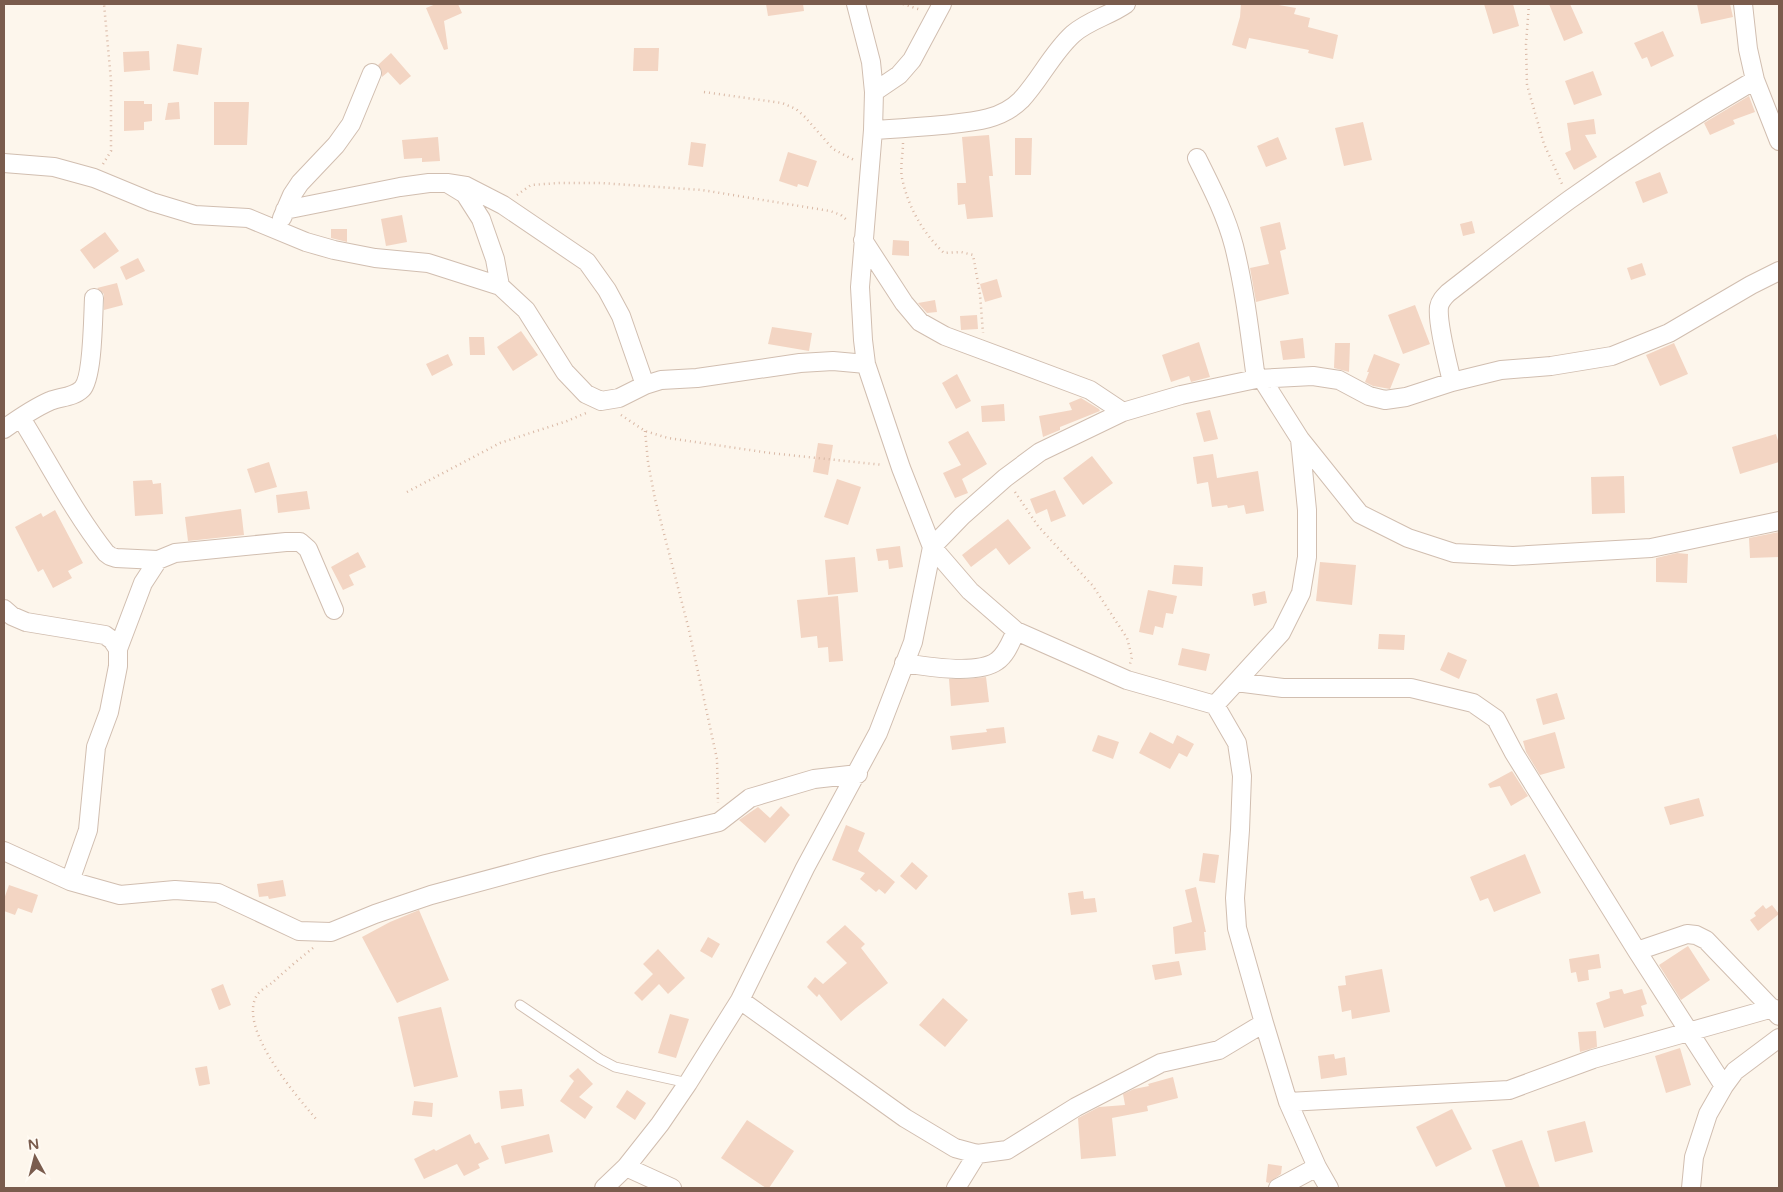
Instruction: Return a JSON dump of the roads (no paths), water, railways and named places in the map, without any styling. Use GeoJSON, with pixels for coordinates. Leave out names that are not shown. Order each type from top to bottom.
{"type":"FeatureCollection","features":[{"type":"Feature","properties":{"kind":"street"},"geometry":{"type":"LineString","coordinates":[[856,4],[871,62],[874,92],[873,130],[860,287],[863,340],[866,364],[900,468],[932,547],[970,591],[1016,631],[1127,680],[1215,705],[1236,742],[1242,776],[1235,898],[1237,928],[1288,1102],[1317,1167],[1329,1188]]}},
{"type":"Feature","properties":{"kind":"street"},"geometry":{"type":"LineString","coordinates":[[874,92],[899,75],[912,60],[942,4]]}},
{"type":"Feature","properties":{"kind":"street"},"geometry":{"type":"LineString","coordinates":[[873,130],[903,129],[980,120],[1004,112],[1019,102],[1073,35],[1092,21],[1126,4]]}},
{"type":"Feature","properties":{"kind":"street"},"geometry":{"type":"LineString","coordinates":[[1743,4],[1748,49],[1755,80],[1779,141]]}},
{"type":"Feature","properties":{"kind":"street"},"geometry":{"type":"LineString","coordinates":[[278,230],[285,210],[300,183],[312,168],[336,145],[351,124],[372,73]]}},
{"type":"Feature","properties":{"kind":"street"},"geometry":{"type":"LineString","coordinates":[[1452,382],[1440,323],[1439,307],[1442,299],[1448,293],[1569,200],[1703,110],[1755,80]]}},
{"type":"Feature","properties":{"kind":"street"},"geometry":{"type":"LineString","coordinates":[[1197,158],[1222,209],[1234,245],[1259,379],[1300,439],[1360,514],[1408,538],[1454,553],[1513,556],[1651,548],[1779,520]]}},
{"type":"Feature","properties":{"kind":"street"},"geometry":{"type":"LineString","coordinates":[[4,163],[54,167],[94,178],[152,202],[195,215],[248,218],[306,242],[334,250],[375,258],[428,263],[500,286],[526,310],[565,372],[586,394],[603,403],[661,380],[697,378],[800,363],[833,361],[866,364]]}},
{"type":"Feature","properties":{"kind":"street"},"geometry":{"type":"LineString","coordinates":[[285,210],[429,183],[466,186],[503,205],[587,262],[607,290],[621,316],[645,386]]}},
{"type":"Feature","properties":{"kind":"street"},"geometry":{"type":"LineString","coordinates":[[447,183],[465,194],[481,219],[495,259],[500,286]]}},
{"type":"Feature","properties":{"kind":"street"},"geometry":{"type":"LineString","coordinates":[[863,240],[904,303],[920,322],[945,336],[1090,390],[1122,412]]}},
{"type":"Feature","properties":{"kind":"street"},"geometry":{"type":"LineString","coordinates":[[604,1188],[626,1166],[660,1124],[740,1000],[805,868],[858,774],[878,733],[913,642],[932,547],[962,516],[1005,478],[1040,452],[1122,412],[1181,395],[1259,379],[1313,376],[1339,380],[1370,396],[1385,400],[1406,397],[1452,382],[1501,370],[1551,366],[1612,356],[1669,333],[1751,285],[1779,271]]}},
{"type":"Feature","properties":{"kind":"street"},"geometry":{"type":"LineString","coordinates":[[4,429],[50,401],[74,394],[82,389],[88,378],[94,298]]}},
{"type":"Feature","properties":{"kind":"street"},"geometry":{"type":"LineString","coordinates":[[20,418],[46,457],[76,511],[106,553],[116,558],[158,560],[175,554],[300,542],[308,549],[334,610]]}},
{"type":"Feature","properties":{"kind":"street"},"geometry":{"type":"LineString","coordinates":[[1215,705],[1280,633],[1301,593],[1307,556],[1307,510],[1300,439]]}},
{"type":"Feature","properties":{"kind":"street"},"geometry":{"type":"LineString","coordinates":[[70,881],[88,830],[96,748],[109,712],[118,666],[118,649],[143,583],[158,560]]}},
{"type":"Feature","properties":{"kind":"street"},"geometry":{"type":"LineString","coordinates":[[4,609],[12,616],[26,622],[105,635],[112,640],[118,649]]}},
{"type":"Feature","properties":{"kind":"street"},"geometry":{"type":"LineString","coordinates":[[904,663],[948,668],[980,667],[997,661],[1006,651],[1016,631]]}},
{"type":"Feature","properties":{"kind":"street"},"geometry":{"type":"LineString","coordinates":[[1236,682],[1283,688],[1411,688],[1473,703],[1496,719],[1514,752],[1637,951],[1724,1086]]}},
{"type":"Feature","properties":{"kind":"street"},"geometry":{"type":"LineString","coordinates":[[4,851],[70,881],[120,895],[175,890],[218,893],[299,931],[331,932],[431,895],[546,864],[719,822],[750,798],[814,779],[858,774]]}},
{"type":"Feature","properties":{"kind":"street"},"geometry":{"type":"LineString","coordinates":[[1637,951],[1687,934],[1696,935],[1706,940],[1776,1012]]}},
{"type":"Feature","properties":{"kind":"street"},"geometry":{"type":"LineString","coordinates":[[740,1000],[905,1118],[955,1148],[977,1154],[1007,1150],[1076,1107],[1161,1064],[1219,1050],[1264,1023]]}},
{"type":"Feature","properties":{"kind":"street"},"geometry":{"type":"LineString","coordinates":[[1288,1102],[1509,1090],[1593,1058],[1690,1031],[1776,1012]]}},
{"type":"Feature","properties":{"kind":"street"},"geometry":{"type":"LineString","coordinates":[[1691,1188],[1694,1157],[1708,1114],[1724,1086],[1735,1071],[1779,1038]]}},
{"type":"Feature","properties":{"kind":"street"},"geometry":{"type":"LineString","coordinates":[[956,1188],[977,1154]]}},
{"type":"Feature","properties":{"kind":"street"},"geometry":{"type":"LineString","coordinates":[[626,1166],[672,1188]]}},
{"type":"Feature","properties":{"kind":"street"},"geometry":{"type":"LineString","coordinates":[[1278,1188],[1317,1167]]}},
{"type":"Feature","properties":{"kind":"lane"},"geometry":{"type":"LineString","coordinates":[[520,1006],[615,1067],[688,1083]]}}]}
